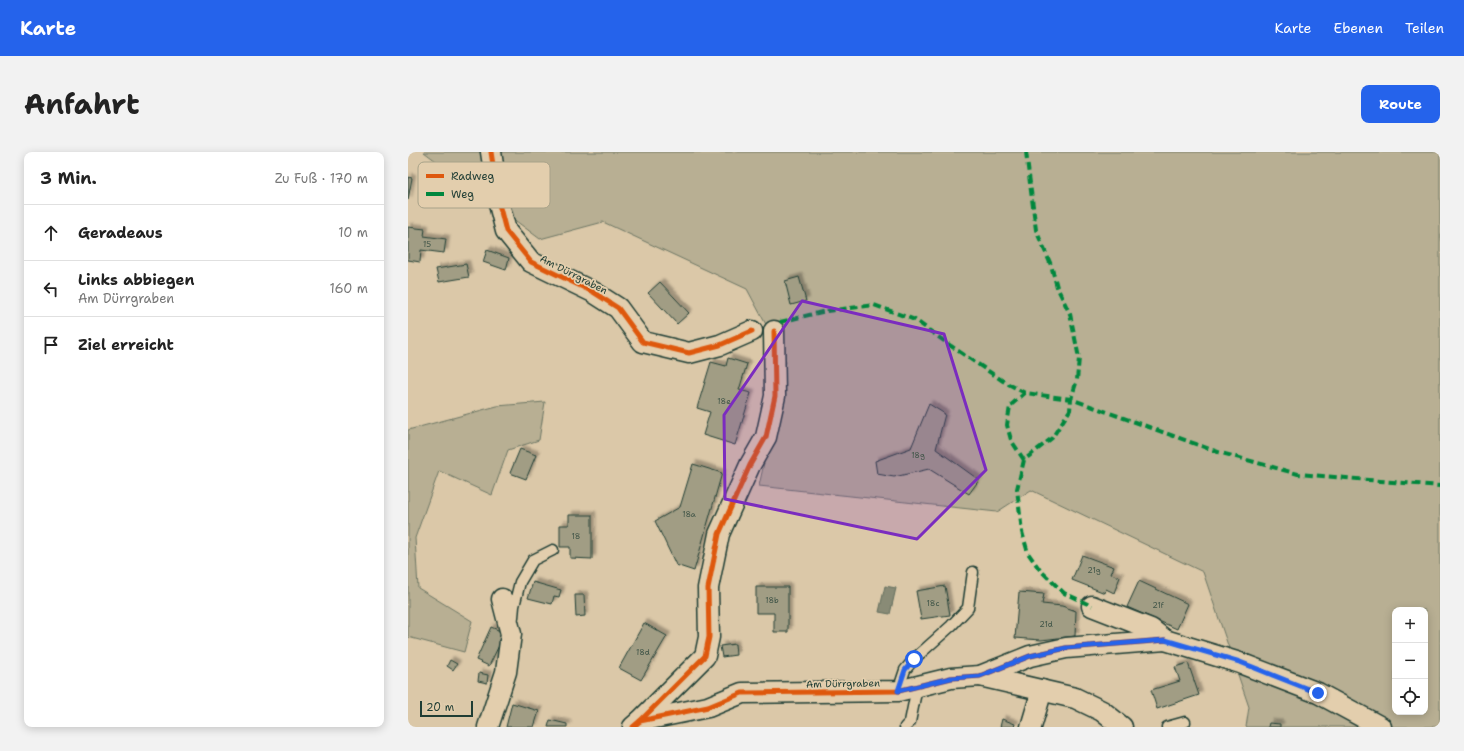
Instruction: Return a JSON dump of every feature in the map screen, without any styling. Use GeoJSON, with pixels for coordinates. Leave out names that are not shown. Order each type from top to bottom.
{"type":"FeatureCollection","features":[{"type":"Feature","properties":{"kind":"street","name":"Am Dürrgraben"},"geometry":{"type":"LineString","coordinates":[[491,152],[493,162]]}},
{"type":"Feature","properties":{"kind":"street","name":"Am Dürrgraben"},"geometry":{"type":"LineString","coordinates":[[500,208],[506,231],[531,262],[593,292],[618,308],[643,342],[689,353],[720,345],[752,331]]}},
{"type":"Feature","properties":{"kind":"street","name":"Am Dürrgraben"},"geometry":{"type":"LineString","coordinates":[[636,724],[705,656],[709,637],[708,588],[720,534],[750,465],[766,437],[775,396],[774,330]]}},
{"type":"Feature","properties":{"kind":"street"},"geometry":{"type":"LineString","coordinates":[[488,727],[506,672],[511,634],[502,599]]}},
{"type":"Feature","properties":{"kind":"street","name":"Am Dürrgraben"},"geometry":{"type":"LineString","coordinates":[[1092,606],[1151,629],[1165,640]]}},
{"type":"Feature","properties":{"kind":"street","name":"Am Dürrgraben"},"geometry":{"type":"LineString","coordinates":[[980,676],[1065,643],[1165,640],[1240,662],[1318,693],[1381,727]]}},
{"type":"Feature","properties":{"kind":"street","name":"Am Dürrgraben"},"geometry":{"type":"LineString","coordinates":[[636,724],[708,707],[742,693],[898,691],[951,678],[980,676],[1075,698],[1102,711],[1122,727]]}},
{"type":"Feature","properties":{"kind":"street"},"geometry":{"type":"LineString","coordinates":[[1031,727],[1042,690]]}},
{"type":"Feature","properties":{"kind":"lane"},"geometry":{"type":"LineString","coordinates":[[511,634],[514,606],[520,582],[533,560],[553,550]]}},
{"type":"Feature","properties":{"kind":"lane"},"geometry":{"type":"LineString","coordinates":[[898,691],[905,670],[914,659],[951,626],[968,608],[973,572]]}},
{"type":"Feature","properties":{"kind":"lane"},"geometry":{"type":"LineString","coordinates":[[905,727],[910,722],[915,697],[919,686]]}},
{"type":"Feature","properties":{"kind":"lane"},"geometry":{"type":"LineString","coordinates":[[1167,727],[1185,722]]}},
{"type":"Feature","properties":{"kind":"highlighted area"},"geometry":{"type":"Polygon","coordinates":[[[802,301],[944,334],[986,470],[917,539],[725,499],[724,415],[802,301]]]}},
{"type":"Feature","properties":{"kind":"shaded area"},"geometry":{"type":"Polygon","coordinates":[[[424,152],[1440,152],[1440,727],[1246,727],[1249,707],[1203,572],[1031,490],[997,512],[759,486],[786,362],[747,289],[603,222],[540,239],[499,208],[550,208],[550,162],[437,162],[424,152]]]}},
{"type":"Feature","properties":{"kind":"shaded area"},"geometry":{"type":"Polygon","coordinates":[[[545,402],[539,440],[508,450],[492,495],[439,471],[415,538],[418,588],[472,621],[464,652],[408,637],[408,430],[497,406],[545,402]]]}},
{"type":"Feature","properties":{"kind":"shaded area"},"geometry":{"type":"Polygon","coordinates":[[[885,586],[896,588],[890,614],[879,612],[885,586]]]}},
{"type":"Feature","properties":{"kind":"building"},"geometry":{"type":"Polygon","coordinates":[[[408,177],[412,178],[408,200],[408,177]]]}},
{"type":"Feature","properties":{"kind":"building"},"geometry":{"type":"Polygon","coordinates":[[[408,227],[425,229],[424,236],[446,239],[444,253],[421,250],[420,262],[408,260],[408,227]]]}},
{"type":"Feature","properties":{"kind":"building"},"geometry":{"type":"Polygon","coordinates":[[[487,250],[509,258],[506,270],[483,262],[487,250]]]}},
{"type":"Feature","properties":{"kind":"building"},"geometry":{"type":"Polygon","coordinates":[[[466,264],[469,277],[439,282],[436,269],[466,264]]]}},
{"type":"Feature","properties":{"kind":"building"},"geometry":{"type":"Polygon","coordinates":[[[799,277],[806,301],[791,305],[785,281],[799,277]]]}},
{"type":"Feature","properties":{"kind":"building"},"geometry":{"type":"Polygon","coordinates":[[[660,282],[689,313],[677,324],[648,293],[660,282]]]}},
{"type":"Feature","properties":{"kind":"building"},"geometry":{"type":"Polygon","coordinates":[[[728,358],[747,364],[739,390],[751,393],[735,445],[703,435],[710,412],[697,408],[711,362],[726,366],[728,358]]]}},
{"type":"Feature","properties":{"kind":"building"},"geometry":{"type":"Polygon","coordinates":[[[929,404],[945,414],[936,449],[979,480],[969,494],[929,469],[894,477],[877,474],[875,461],[911,448],[929,404]]]}},
{"type":"Feature","properties":{"kind":"building"},"geometry":{"type":"Polygon","coordinates":[[[520,449],[536,455],[526,479],[510,473],[520,449]]]}},
{"type":"Feature","properties":{"kind":"building"},"geometry":{"type":"Polygon","coordinates":[[[693,464],[722,473],[694,571],[676,565],[655,521],[680,507],[693,464]]]}},
{"type":"Feature","properties":{"kind":"building"},"geometry":{"type":"Polygon","coordinates":[[[569,515],[592,515],[592,559],[570,558],[570,547],[560,547],[560,525],[569,525],[569,515]]]}},
{"type":"Feature","properties":{"kind":"building"},"geometry":{"type":"Polygon","coordinates":[[[1082,555],[1114,567],[1111,574],[1120,577],[1114,593],[1106,589],[1105,593],[1072,580],[1082,555]]]}},
{"type":"Feature","properties":{"kind":"building"},"geometry":{"type":"Polygon","coordinates":[[[1139,581],[1188,604],[1177,629],[1127,607],[1139,581]]]}},
{"type":"Feature","properties":{"kind":"building"},"geometry":{"type":"Polygon","coordinates":[[[533,582],[561,590],[559,597],[554,596],[552,604],[528,598],[533,582]]]}},
{"type":"Feature","properties":{"kind":"building"},"geometry":{"type":"Polygon","coordinates":[[[945,586],[950,615],[921,619],[916,591],[945,586]]]}},
{"type":"Feature","properties":{"kind":"building"},"geometry":{"type":"Polygon","coordinates":[[[756,587],[788,587],[788,632],[774,632],[774,613],[756,613],[756,587]]]}},
{"type":"Feature","properties":{"kind":"building"},"geometry":{"type":"Polygon","coordinates":[[[1019,592],[1044,594],[1042,604],[1062,606],[1076,611],[1075,636],[1041,640],[1015,638],[1019,592]]]}},
{"type":"Feature","properties":{"kind":"building"},"geometry":{"type":"Polygon","coordinates":[[[575,595],[584,595],[585,616],[576,617],[575,595]]]}},
{"type":"Feature","properties":{"kind":"building"},"geometry":{"type":"Polygon","coordinates":[[[644,623],[667,636],[641,680],[619,668],[644,623]]]}},
{"type":"Feature","properties":{"kind":"building"},"geometry":{"type":"Polygon","coordinates":[[[491,627],[505,633],[489,666],[476,660],[491,627]]]}},
{"type":"Feature","properties":{"kind":"building"},"geometry":{"type":"Polygon","coordinates":[[[735,644],[736,655],[722,657],[720,646],[735,644]]]}},
{"type":"Feature","properties":{"kind":"building"},"geometry":{"type":"Polygon","coordinates":[[[450,660],[457,664],[453,670],[447,666],[450,660]]]}},
{"type":"Feature","properties":{"kind":"building"},"geometry":{"type":"Polygon","coordinates":[[[1188,663],[1199,695],[1157,709],[1151,690],[1180,681],[1175,667],[1188,663]]]}},
{"type":"Feature","properties":{"kind":"building"},"geometry":{"type":"Polygon","coordinates":[[[479,673],[488,675],[487,683],[478,681],[479,673]]]}},
{"type":"Feature","properties":{"kind":"building"},"geometry":{"type":"Polygon","coordinates":[[[512,703],[539,711],[534,727],[506,727],[512,703]]]}},
{"type":"Feature","properties":{"kind":"building"},"geometry":{"type":"Polygon","coordinates":[[[1002,719],[1015,724],[1014,727],[1000,727],[1002,719]]]}},
{"type":"Feature","properties":{"kind":"building"},"geometry":{"type":"Polygon","coordinates":[[[550,720],[567,724],[567,727],[548,727],[550,720]]]}},
{"type":"Feature","properties":{"kind":"building"},"geometry":{"type":"Polygon","coordinates":[[[1269,723],[1280,724],[1280,727],[1268,727],[1269,723]]]}},
{"type":"Feature","properties":{"kind":"marked path"},"geometry":{"type":"LineString","coordinates":[[1026,152],[1036,230],[1051,265],[1057,287],[1070,314],[1079,358],[1077,380],[1071,399],[1070,410],[1052,438],[1024,460],[1017,489],[1022,532],[1028,553],[1040,570],[1064,593],[1092,606]]}},
{"type":"Feature","properties":{"kind":"marked path"},"geometry":{"type":"LineString","coordinates":[[780,322],[826,311],[874,305],[915,320],[1003,381],[1025,393],[1071,399],[1218,452],[1298,474],[1440,486]]}},
{"type":"Feature","properties":{"kind":"marked path"},"geometry":{"type":"LineString","coordinates":[[1024,460],[1011,440],[1007,425],[1010,406],[1025,393]]}},
{"type":"Feature","properties":{"kind":"cycle path"},"geometry":{"type":"LineString","coordinates":[[491,152],[493,162]]}},
{"type":"Feature","properties":{"kind":"cycle path"},"geometry":{"type":"LineString","coordinates":[[500,208],[506,231],[531,262],[593,292],[618,308],[643,342],[689,353],[720,345],[752,331]]}},
{"type":"Feature","properties":{"kind":"cycle path"},"geometry":{"type":"LineString","coordinates":[[640,721],[705,656],[709,637],[708,588],[719,534],[750,465],[766,437],[775,396],[774,331]]}},
{"type":"Feature","properties":{"kind":"cycle path"},"geometry":{"type":"LineString","coordinates":[[633,727],[640,721],[708,707],[742,693],[898,691],[951,678],[980,676],[1030,656],[1066,648],[1165,640]]}},
{"type":"Feature","properties":{"kind":"route"},"geometry":{"type":"LineString","coordinates":[[914,659],[905,670],[898,691],[951,678],[980,676],[1030,656],[1066,648],[1165,640],[1240,662],[1318,693]]}}]}
